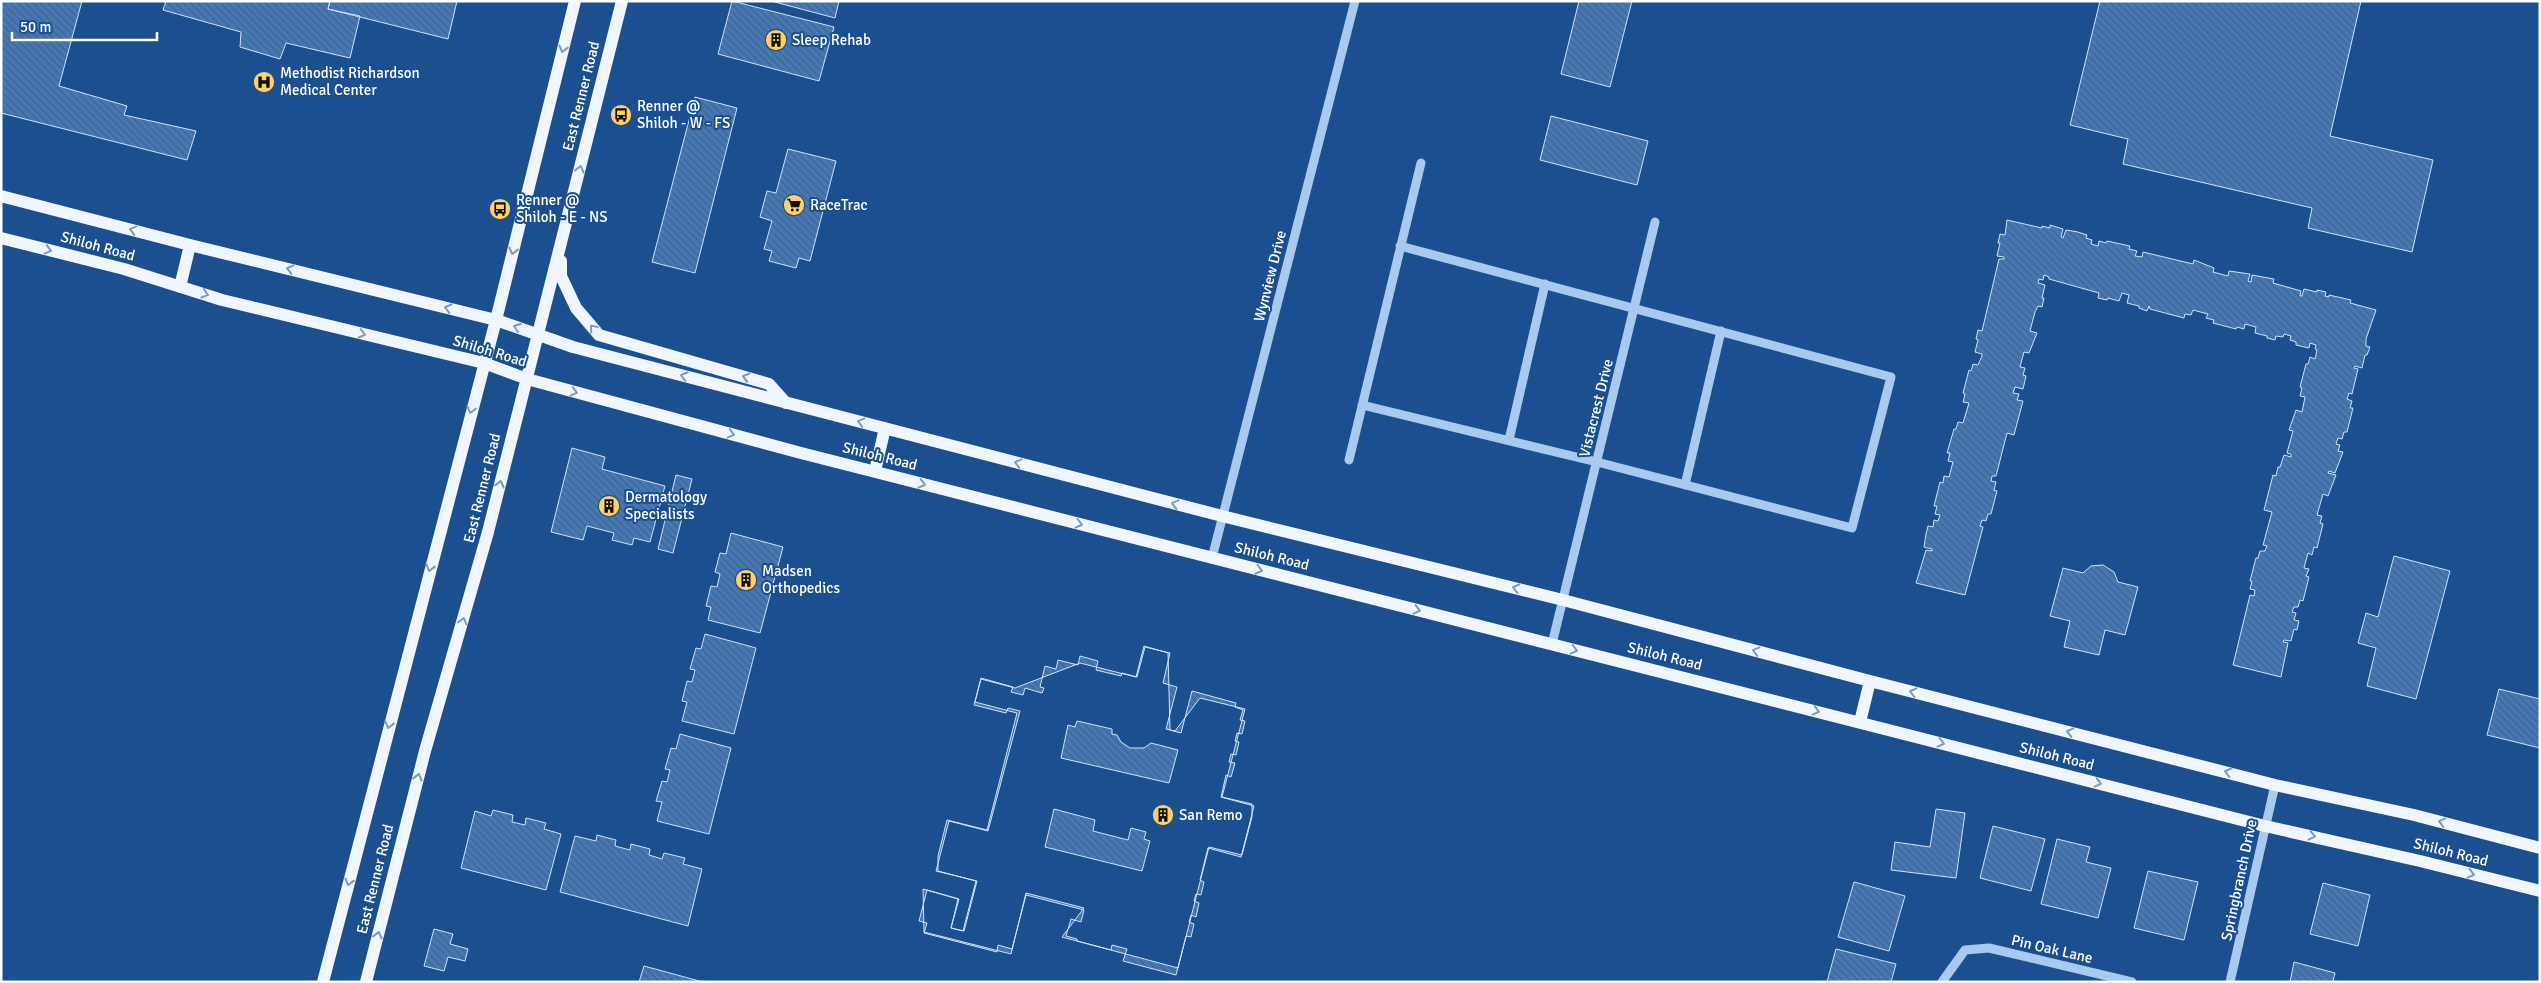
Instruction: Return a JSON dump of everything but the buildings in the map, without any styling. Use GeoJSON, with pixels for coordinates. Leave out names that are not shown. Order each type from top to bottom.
{"type":"FeatureCollection","features":[{"type":"Feature","properties":{"kind":"main road","name":"East Renner Road"},"geometry":{"type":"LineString","coordinates":[[323,982],[496,320],[575,1]]}},
{"type":"Feature","properties":{"kind":"main road","name":"East Renner Road"},"geometry":{"type":"LineString","coordinates":[[366,982],[425,751],[488,532],[620,3]]}},
{"type":"Feature","properties":{"kind":"main road","name":"Shiloh Road"},"geometry":{"type":"LineString","coordinates":[[1,196],[190,246],[496,320],[573,347],[1222,516],[1563,600],[1870,681],[2275,784],[2414,815],[2540,848]]}},
{"type":"Feature","properties":{"kind":"main road","name":"Shiloh Road"},"geometry":{"type":"LineString","coordinates":[[1,238],[124,269],[222,300],[484,363],[527,379],[875,472],[2265,826],[2420,861],[2540,891]]}},
{"type":"Feature","properties":{"kind":"main road"},"geometry":{"type":"LineString","coordinates":[[561,242],[561,276],[576,308],[599,335],[769,384],[786,402]]}},
{"type":"Feature","properties":{"kind":"main road"},"geometry":{"type":"LineString","coordinates":[[180,287],[190,246]]}},
{"type":"Feature","properties":{"kind":"main road"},"geometry":{"type":"LineString","coordinates":[[875,472],[885,428]]}},
{"type":"Feature","properties":{"kind":"main road"},"geometry":{"type":"LineString","coordinates":[[1860,722],[1870,681]]}},
{"type":"Feature","properties":{"kind":"street","name":"Wynview Drive"},"geometry":{"type":"LineString","coordinates":[[1212,558],[1355,1]]}},
{"type":"Feature","properties":{"kind":"street"},"geometry":{"type":"LineString","coordinates":[[1349,460],[1421,163]]}},
{"type":"Feature","properties":{"kind":"street","name":"Vistacrest Drive"},"geometry":{"type":"LineString","coordinates":[[1552,644],[1655,222]]}},
{"type":"Feature","properties":{"kind":"street"},"geometry":{"type":"LineString","coordinates":[[1362,405],[1509,440],[1852,528],[1891,377],[1400,246]]}},
{"type":"Feature","properties":{"kind":"street"},"geometry":{"type":"LineString","coordinates":[[1509,440],[1545,284]]}},
{"type":"Feature","properties":{"kind":"street"},"geometry":{"type":"LineString","coordinates":[[1685,485],[1721,331]]}},
{"type":"Feature","properties":{"kind":"street","name":"Springbranch Drive"},"geometry":{"type":"LineString","coordinates":[[2230,982],[2275,784]]}},
{"type":"Feature","properties":{"kind":"street","name":"Pin Oak Lane"},"geometry":{"type":"LineString","coordinates":[[1942,982],[1965,950],[1989,948],[2132,982]]}},
{"type":"Feature","properties":{"kind":"place","name":"Sleep Rehab"},"geometry":{"type":"Point","coordinates":[776,40]}},
{"type":"Feature","properties":{"kind":"place","name":"Methodist Richardson Medical Center"},"geometry":{"type":"Point","coordinates":[264,82]}},
{"type":"Feature","properties":{"kind":"place","name":"Renner @ Shiloh - W - FS"},"geometry":{"type":"Point","coordinates":[621,115]}},
{"type":"Feature","properties":{"kind":"place","name":"RaceTrac"},"geometry":{"type":"Point","coordinates":[794,205]}},
{"type":"Feature","properties":{"kind":"place","name":"Renner @ Shiloh - E - NS"},"geometry":{"type":"Point","coordinates":[500,209]}},
{"type":"Feature","properties":{"kind":"place","name":"Dermatology Specialists"},"geometry":{"type":"Point","coordinates":[609,506]}},
{"type":"Feature","properties":{"kind":"place","name":"Madsen Orthopedics"},"geometry":{"type":"Point","coordinates":[746,580]}},
{"type":"Feature","properties":{"kind":"place","name":"San Remo"},"geometry":{"type":"Point","coordinates":[1163,815]}}]}
